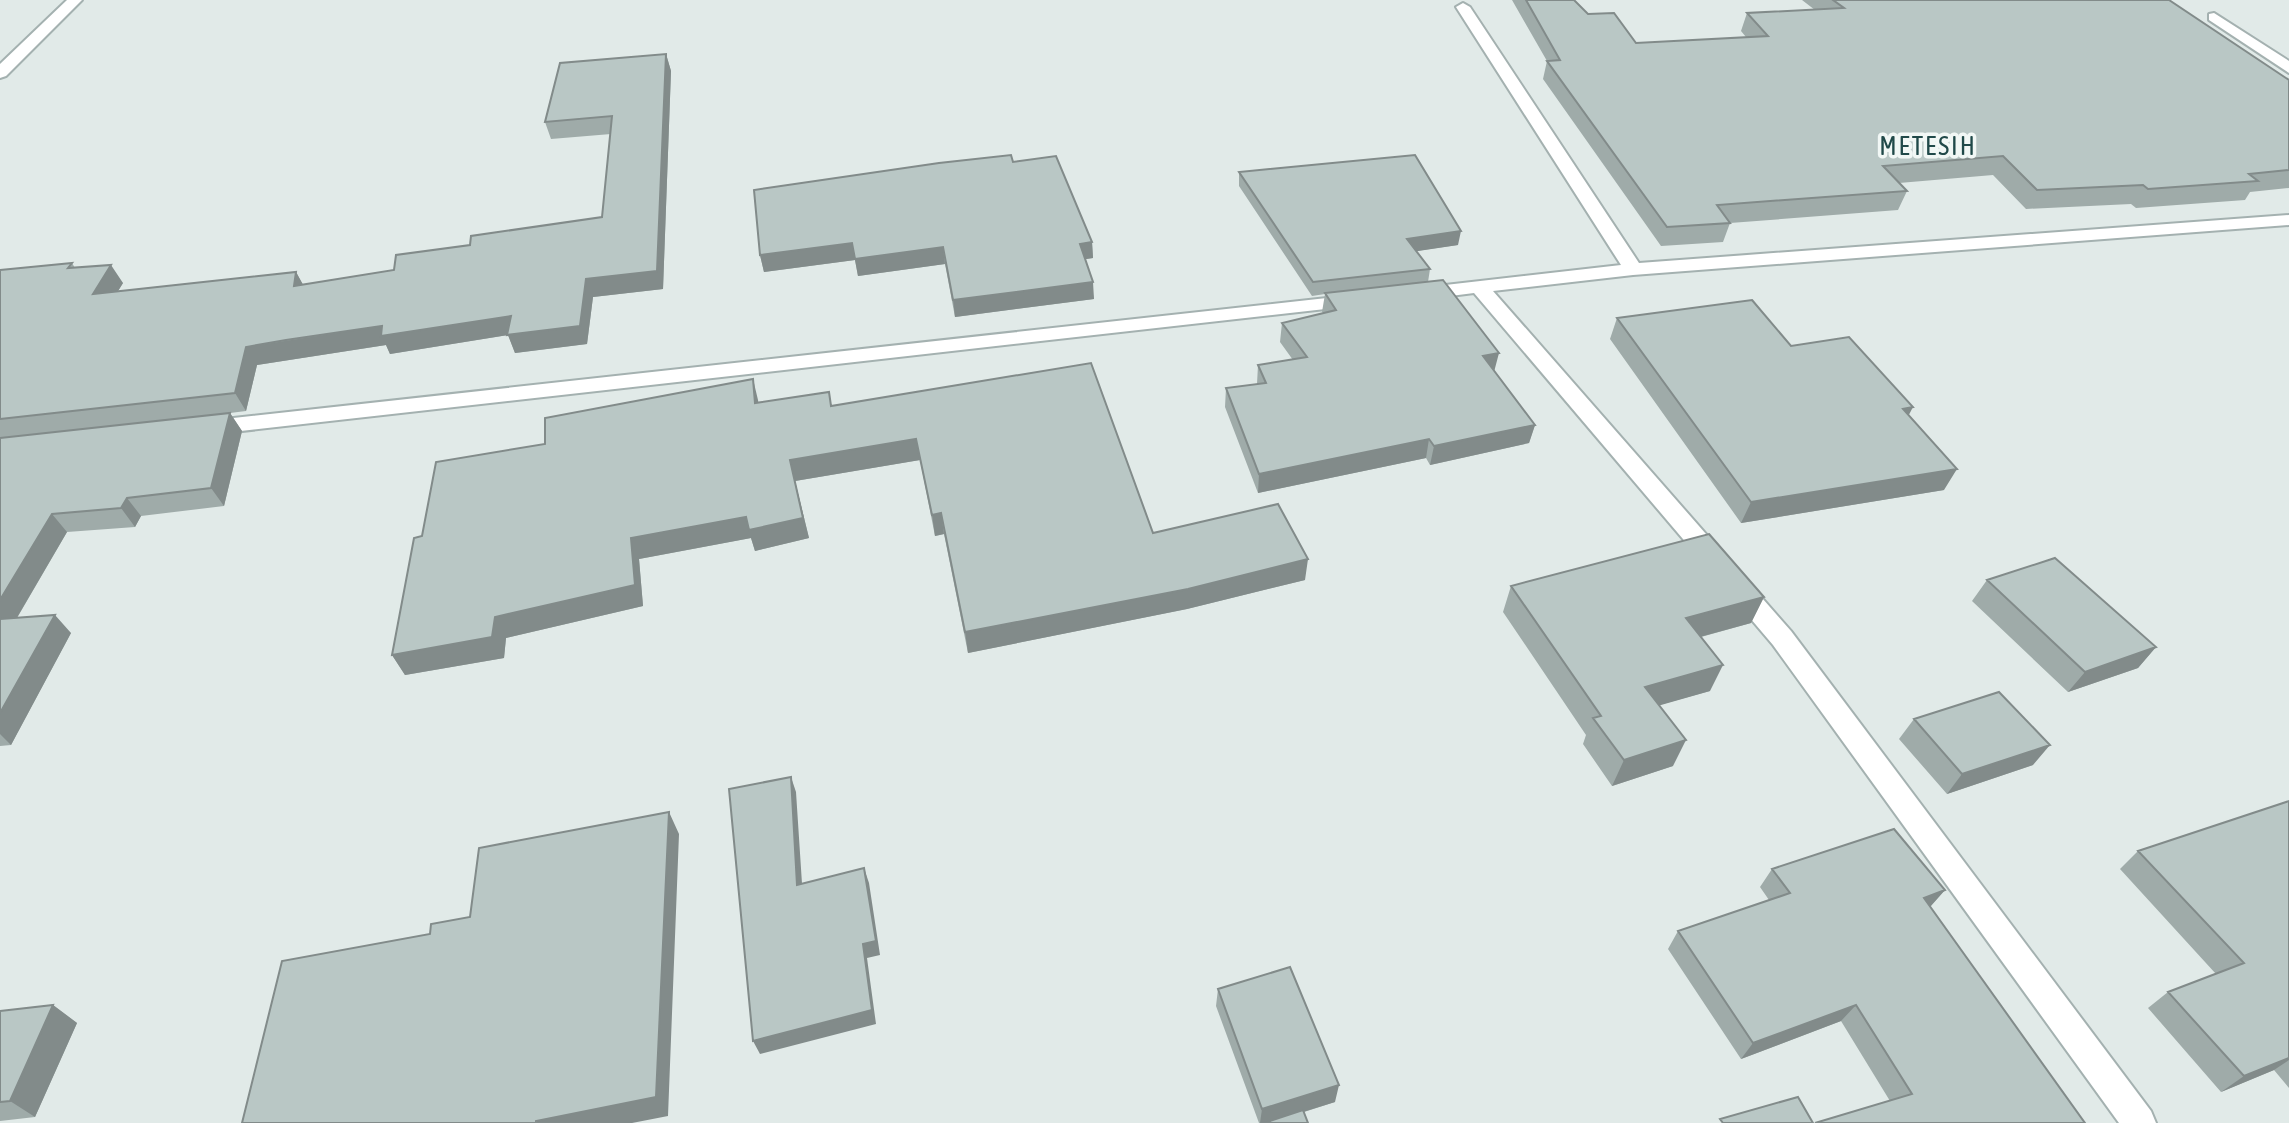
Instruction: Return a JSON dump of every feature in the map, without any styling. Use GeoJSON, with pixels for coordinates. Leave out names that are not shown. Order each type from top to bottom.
{"type":"FeatureCollection","features":[{"type":"Feature","properties":{"kind":"street"},"geometry":{"type":"LineString","coordinates":[[0,73],[75,0]]}},
{"type":"Feature","properties":{"kind":"street"},"geometry":{"type":"LineString","coordinates":[[1463,7],[1633,269]]}},
{"type":"Feature","properties":{"kind":"street"},"geometry":{"type":"LineString","coordinates":[[2214,17],[2289,68]]}},
{"type":"Feature","properties":{"kind":"street"},"geometry":{"type":"LineString","coordinates":[[1400,296],[1633,269],[2289,220]]}},
{"type":"Feature","properties":{"kind":"street"},"geometry":{"type":"LineString","coordinates":[[1479,287],[1782,638],[2139,1123]]}},
{"type":"Feature","properties":{"kind":"street"},"geometry":{"type":"LineString","coordinates":[[183,430],[1368,300]]}},
{"type":"Feature","properties":{"kind":"building"},"geometry":{"type":"Polygon","coordinates":[[[1526,0],[1574,0],[1588,14],[1614,13],[1636,43],[1768,36],[1747,13],[1844,8],[1833,0],[2169,0],[2289,80],[2289,170],[2249,174],[2258,181],[2148,189],[2143,185],[2037,190],[2003,156],[1883,166],[1907,191],[1717,205],[1730,223],[1667,227],[1547,61],[1560,60],[1526,0]]]}},
{"type":"Feature","properties":{"kind":"building"},"geometry":{"type":"Polygon","coordinates":[[[666,54],[657,271],[586,279],[580,326],[507,335],[511,316],[381,336],[382,326],[286,340],[246,347],[235,393],[0,419],[0,270],[72,263],[68,268],[111,265],[93,294],[296,272],[294,286],[394,270],[396,255],[470,245],[471,236],[602,217],[612,116],[545,122],[560,63],[666,54]]]}},
{"type":"Feature","properties":{"kind":"building"},"geometry":{"type":"Polygon","coordinates":[[[1011,155],[1013,162],[1056,156],[1092,242],[1080,244],[1093,282],[953,300],[943,247],[855,259],[852,243],[760,255],[754,190],[1011,155]]]}},
{"type":"Feature","properties":{"kind":"building"},"geometry":{"type":"Polygon","coordinates":[[[1415,155],[1461,231],[1407,239],[1430,269],[1313,282],[1239,172],[1415,155]]]}},
{"type":"Feature","properties":{"kind":"building"},"geometry":{"type":"Polygon","coordinates":[[[1443,280],[1499,353],[1483,356],[1535,425],[1434,446],[1429,439],[1259,474],[1226,388],[1266,383],[1258,365],[1307,357],[1282,323],[1336,310],[1325,293],[1443,280]]]}},
{"type":"Feature","properties":{"kind":"building"},"geometry":{"type":"Polygon","coordinates":[[[1752,300],[1791,346],[1849,337],[1913,407],[1903,409],[1957,469],[1751,502],[1617,318],[1752,300]]]}},
{"type":"Feature","properties":{"kind":"building"},"geometry":{"type":"Polygon","coordinates":[[[1091,363],[1153,533],[1278,504],[1308,559],[1188,589],[965,632],[941,513],[932,515],[916,439],[790,460],[803,518],[749,530],[746,517],[631,538],[635,585],[495,617],[492,637],[392,655],[414,538],[422,536],[436,462],[545,444],[545,418],[753,379],[755,403],[829,392],[831,406],[1091,363]]]}},
{"type":"Feature","properties":{"kind":"building"},"geometry":{"type":"Polygon","coordinates":[[[230,413],[211,488],[127,498],[121,508],[52,514],[0,600],[0,438],[230,413]]]}},
{"type":"Feature","properties":{"kind":"building"},"geometry":{"type":"Polygon","coordinates":[[[1709,534],[1764,597],[1686,618],[1723,665],[1645,687],[1686,740],[1624,760],[1593,718],[1601,716],[1511,586],[1709,534]]]}},
{"type":"Feature","properties":{"kind":"building"},"geometry":{"type":"Polygon","coordinates":[[[2055,558],[2156,647],[2085,672],[1987,580],[2055,558]]]}},
{"type":"Feature","properties":{"kind":"building"},"geometry":{"type":"Polygon","coordinates":[[[55,615],[0,713],[0,619],[55,615]]]}},
{"type":"Feature","properties":{"kind":"building"},"geometry":{"type":"Polygon","coordinates":[[[1999,692],[2050,745],[1962,774],[1914,719],[1999,692]]]}},
{"type":"Feature","properties":{"kind":"building"},"geometry":{"type":"Polygon","coordinates":[[[791,777],[797,885],[864,868],[876,941],[863,944],[872,1010],[753,1041],[729,789],[791,777]]]}},
{"type":"Feature","properties":{"kind":"building"},"geometry":{"type":"Polygon","coordinates":[[[2289,801],[2289,1058],[2244,1076],[2168,992],[2244,963],[2138,851],[2289,801]]]}},
{"type":"Feature","properties":{"kind":"building"},"geometry":{"type":"Polygon","coordinates":[[[669,812],[656,1097],[536,1123],[242,1123],[282,961],[430,934],[431,924],[470,917],[479,848],[669,812]]]}},
{"type":"Feature","properties":{"kind":"building"},"geometry":{"type":"Polygon","coordinates":[[[1894,829],[1945,890],[1924,898],[2085,1123],[1815,1123],[1912,1094],[1856,1005],[1753,1043],[1678,931],[1790,893],[1772,869],[1894,829]]]}},
{"type":"Feature","properties":{"kind":"building"},"geometry":{"type":"Polygon","coordinates":[[[1290,967],[1339,1085],[1262,1109],[1218,989],[1290,967]]]}},
{"type":"Feature","properties":{"kind":"building"},"geometry":{"type":"Polygon","coordinates":[[[53,1005],[10,1101],[0,1102],[0,1011],[53,1005]]]}},
{"type":"Feature","properties":{"kind":"building"},"geometry":{"type":"Polygon","coordinates":[[[1798,1097],[1813,1123],[1723,1123],[1720,1119],[1798,1097]]]}},
{"type":"Feature","properties":{"kind":"building"},"geometry":{"type":"Polygon","coordinates":[[[1303,1110],[1308,1123],[1264,1123],[1303,1110]]]}},
{"type":"Feature","properties":{"kind":"district","name":"METESIH"},"geometry":{"type":"Point","coordinates":[1928,146]}}]}
